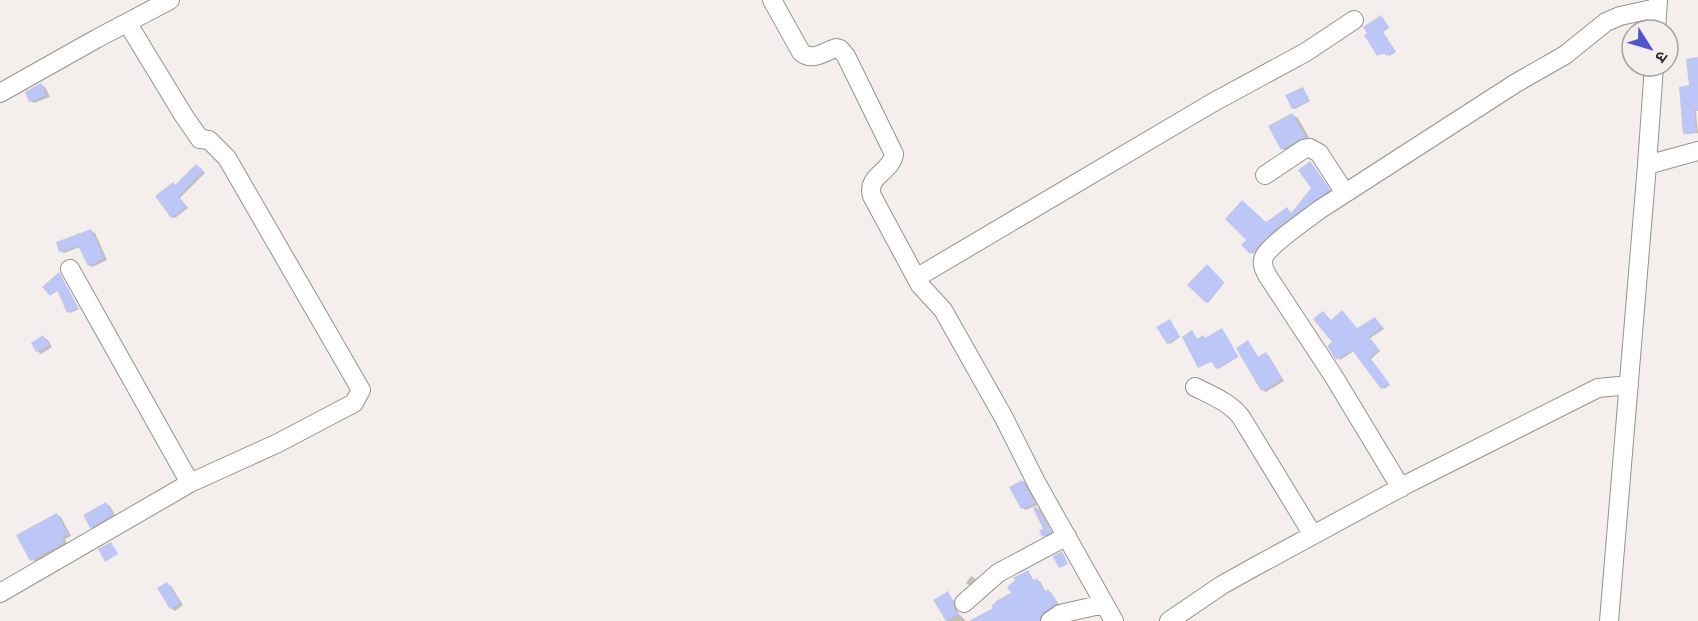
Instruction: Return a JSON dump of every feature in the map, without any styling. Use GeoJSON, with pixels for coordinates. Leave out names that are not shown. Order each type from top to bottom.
{"type":"FeatureCollection","features":[{"type":"Feature","properties":{"kind":"street"},"geometry":{"type":"LineString","coordinates":[[0,93],[170,0]]}},
{"type":"Feature","properties":{"kind":"street"},"geometry":{"type":"LineString","coordinates":[[772,0],[801,52],[814,57],[836,48],[846,56],[893,148],[893,160],[873,181],[871,191],[920,285],[943,310],[1114,621]]}},
{"type":"Feature","properties":{"kind":"street"},"geometry":{"type":"LineString","coordinates":[[1401,488],[1334,377],[1267,275],[1263,263],[1267,253],[1319,210],[1565,54],[1606,22],[1658,4]]}},
{"type":"Feature","properties":{"kind":"street"},"geometry":{"type":"LineString","coordinates":[[916,278],[1212,104],[1306,52],[1354,20]]}},
{"type":"Feature","properties":{"kind":"street"},"geometry":{"type":"LineString","coordinates":[[0,593],[190,483],[302,431],[354,402],[361,390],[227,158],[208,140],[200,139],[128,24]]}},
{"type":"Feature","properties":{"kind":"street"},"geometry":{"type":"LineString","coordinates":[[1609,621],[1653,78]]}},
{"type":"Feature","properties":{"kind":"street"},"geometry":{"type":"LineString","coordinates":[[1265,175],[1304,149],[1310,148],[1319,153],[1345,193]]}},
{"type":"Feature","properties":{"kind":"street"},"geometry":{"type":"LineString","coordinates":[[1647,165],[1698,151]]}},
{"type":"Feature","properties":{"kind":"street"},"geometry":{"type":"LineString","coordinates":[[70,269],[190,483]]}},
{"type":"Feature","properties":{"kind":"street"},"geometry":{"type":"LineString","coordinates":[[1169,621],[1222,585],[1401,488],[1598,388],[1629,385]]}},
{"type":"Feature","properties":{"kind":"street"},"geometry":{"type":"LineString","coordinates":[[1196,387],[1224,401],[1242,417],[1313,535]]}},
{"type":"Feature","properties":{"kind":"street"},"geometry":{"type":"LineString","coordinates":[[964,603],[999,573],[1067,536]]}},
{"type":"Feature","properties":{"kind":"street"},"geometry":{"type":"LineString","coordinates":[[1050,621],[1060,614],[1104,604]]}},
{"type":"Feature","properties":{"kind":"building"},"geometry":{"type":"Polygon","coordinates":[[[1381,15],[1389,27],[1382,31],[1395,51],[1386,56],[1384,52],[1377,56],[1364,35],[1367,33],[1363,27],[1381,15]]]}},
{"type":"Feature","properties":{"kind":"building"},"geometry":{"type":"Polygon","coordinates":[[[1698,57],[1698,110],[1694,110],[1696,132],[1683,134],[1679,87],[1689,85],[1686,59],[1698,57]]]}},
{"type":"Feature","properties":{"kind":"building"},"geometry":{"type":"Polygon","coordinates":[[[41,83],[46,95],[29,102],[25,92],[41,83]]]}},
{"type":"Feature","properties":{"kind":"building"},"geometry":{"type":"Polygon","coordinates":[[[1303,87],[1309,100],[1292,109],[1285,95],[1303,87]]]}},
{"type":"Feature","properties":{"kind":"building"},"geometry":{"type":"Polygon","coordinates":[[[1292,113],[1305,137],[1281,150],[1268,126],[1292,113]]]}},
{"type":"Feature","properties":{"kind":"building"},"geometry":{"type":"Polygon","coordinates":[[[1310,161],[1330,190],[1274,230],[1250,254],[1241,245],[1246,240],[1225,219],[1242,200],[1266,222],[1287,207],[1291,213],[1311,188],[1298,170],[1310,161]]]}},
{"type":"Feature","properties":{"kind":"building"},"geometry":{"type":"Polygon","coordinates":[[[196,164],[203,170],[178,196],[186,206],[171,218],[155,196],[173,182],[175,185],[196,164]]]}},
{"type":"Feature","properties":{"kind":"building"},"geometry":{"type":"Polygon","coordinates":[[[91,229],[104,258],[88,266],[78,246],[59,252],[56,242],[91,229]]]}},
{"type":"Feature","properties":{"kind":"building"},"geometry":{"type":"Polygon","coordinates":[[[1207,264],[1224,282],[1206,303],[1187,285],[1207,264]]]}},
{"type":"Feature","properties":{"kind":"building"},"geometry":{"type":"Polygon","coordinates":[[[59,272],[78,308],[67,313],[57,290],[50,296],[42,287],[59,272]]]}},
{"type":"Feature","properties":{"kind":"building"},"geometry":{"type":"Polygon","coordinates":[[[1342,310],[1357,328],[1375,317],[1382,327],[1369,337],[1379,350],[1369,357],[1389,383],[1381,389],[1352,350],[1336,360],[1327,346],[1332,342],[1313,319],[1323,311],[1331,320],[1342,310]]]}},
{"type":"Feature","properties":{"kind":"building"},"geometry":{"type":"Polygon","coordinates":[[[1170,319],[1179,336],[1167,344],[1156,327],[1170,319]]]}},
{"type":"Feature","properties":{"kind":"building"},"geometry":{"type":"Polygon","coordinates":[[[1222,328],[1238,356],[1216,369],[1211,361],[1198,368],[1182,337],[1192,330],[1197,339],[1203,335],[1205,338],[1222,328]]]}},
{"type":"Feature","properties":{"kind":"building"},"geometry":{"type":"Polygon","coordinates":[[[43,335],[49,345],[36,352],[31,343],[43,335]]]}},
{"type":"Feature","properties":{"kind":"building"},"geometry":{"type":"Polygon","coordinates":[[[1248,340],[1258,357],[1266,352],[1282,379],[1261,391],[1236,348],[1248,340]]]}},
{"type":"Feature","properties":{"kind":"building"},"geometry":{"type":"Polygon","coordinates":[[[1022,480],[1035,503],[1021,509],[1009,487],[1022,480]]]}},
{"type":"Feature","properties":{"kind":"building"},"geometry":{"type":"Polygon","coordinates":[[[106,502],[113,515],[90,528],[83,515],[106,502]]]}},
{"type":"Feature","properties":{"kind":"building"},"geometry":{"type":"Polygon","coordinates":[[[1036,506],[1051,532],[1042,537],[1039,530],[1043,529],[1033,508],[1036,506]]]}},
{"type":"Feature","properties":{"kind":"building"},"geometry":{"type":"Polygon","coordinates":[[[57,513],[68,534],[61,537],[64,542],[30,561],[16,535],[57,513]]]}},
{"type":"Feature","properties":{"kind":"building"},"geometry":{"type":"Polygon","coordinates":[[[111,542],[118,554],[105,562],[98,549],[111,542]]]}},
{"type":"Feature","properties":{"kind":"building"},"geometry":{"type":"Polygon","coordinates":[[[1062,551],[1068,564],[1059,568],[1051,557],[1062,551]]]}},
{"type":"Feature","properties":{"kind":"building"},"geometry":{"type":"Polygon","coordinates":[[[1028,570],[1033,580],[1037,578],[1044,592],[1048,589],[1058,603],[1043,612],[1039,621],[969,621],[993,608],[991,606],[996,601],[1011,593],[1007,587],[1015,580],[1013,578],[1028,570]]]}},
{"type":"Feature","properties":{"kind":"building"},"geometry":{"type":"Polygon","coordinates":[[[167,582],[180,603],[170,609],[157,588],[167,582]]]}},
{"type":"Feature","properties":{"kind":"building"},"geometry":{"type":"Polygon","coordinates":[[[948,591],[955,610],[959,613],[946,621],[933,600],[948,591]]]}}]}
